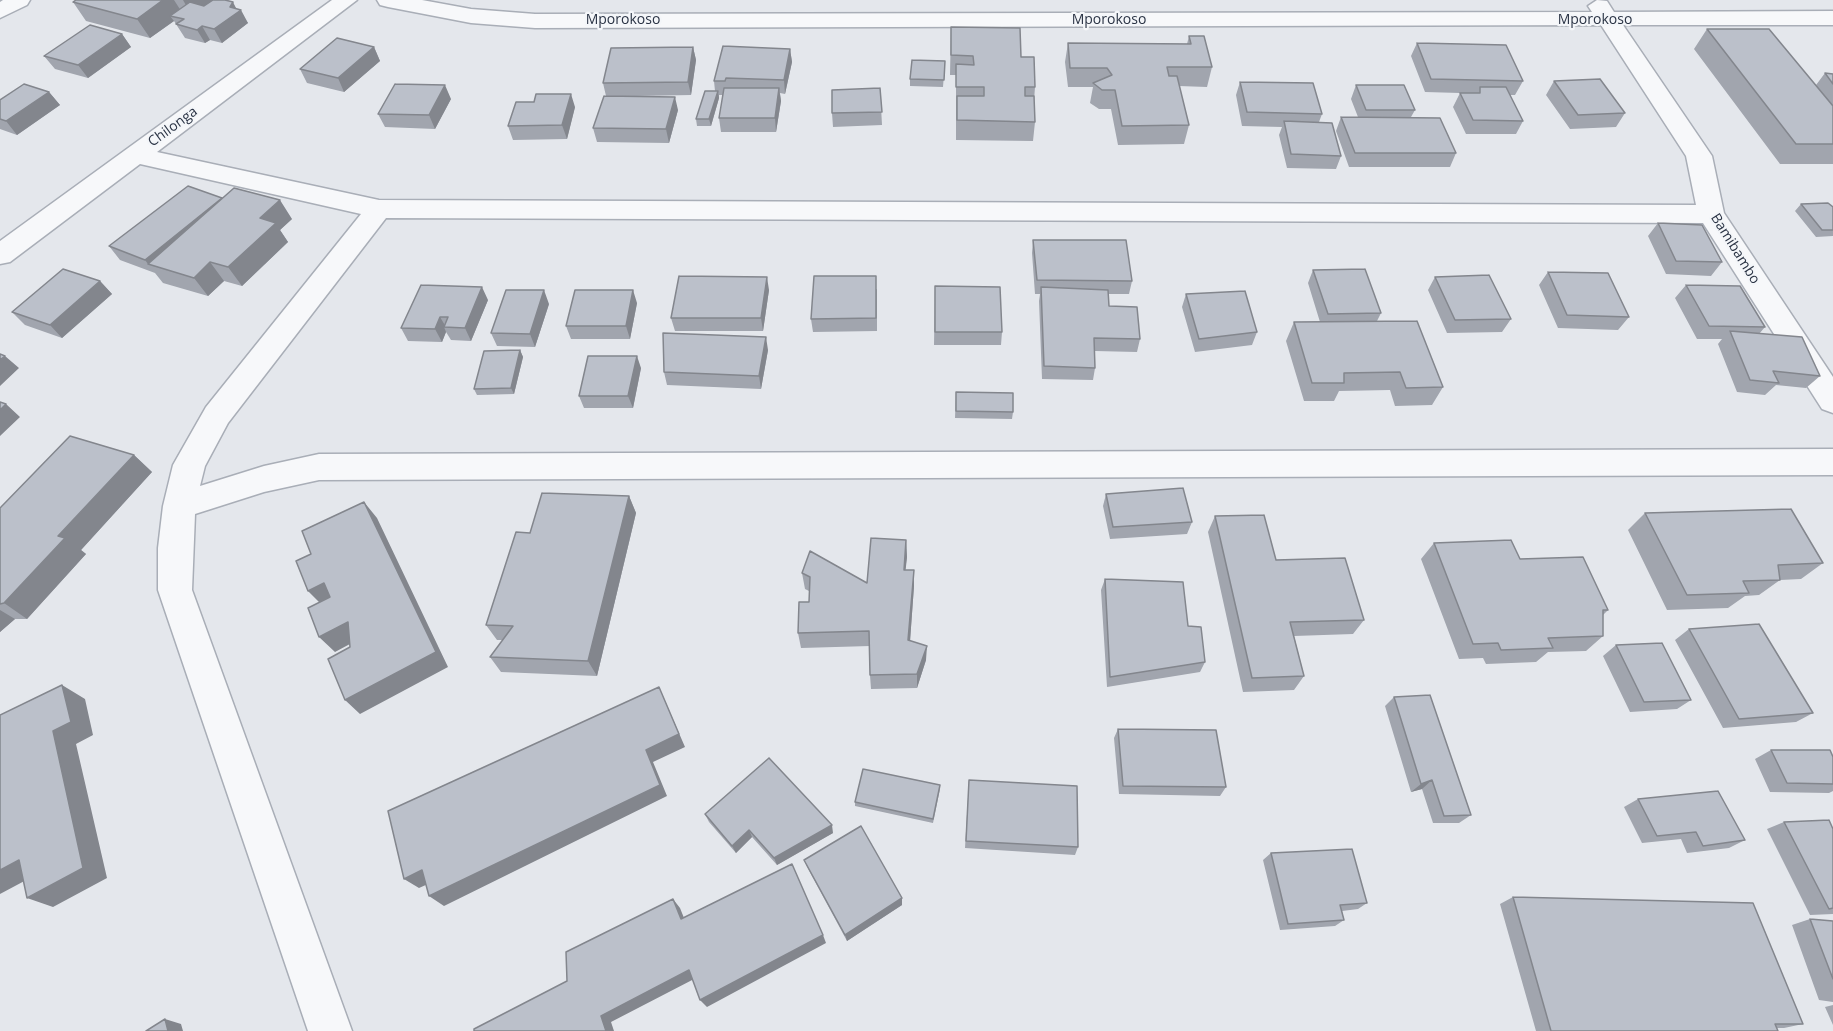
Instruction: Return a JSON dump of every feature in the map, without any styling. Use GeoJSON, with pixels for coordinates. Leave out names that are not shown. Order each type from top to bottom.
{"type":"FeatureCollection","features":[{"type":"Feature","properties":{"kind":"street"},"geometry":{"type":"LineString","coordinates":[[0,11],[19,0]]}},
{"type":"Feature","properties":{"kind":"street","name":"Chilonga"},"geometry":{"type":"LineString","coordinates":[[0,255],[346,0]]}},
{"type":"Feature","properties":{"kind":"street","name":"Mporokoso"},"geometry":{"type":"LineString","coordinates":[[388,0],[471,16],[525,20],[1601,10],[1833,18]]}},
{"type":"Feature","properties":{"kind":"street","name":"Bamibambo"},"geometry":{"type":"LineString","coordinates":[[1601,10],[1699,156],[1712,214],[1833,402]]}},
{"type":"Feature","properties":{"kind":"street"},"geometry":{"type":"LineString","coordinates":[[135,155],[379,209],[1712,214]]}},
{"type":"Feature","properties":{"kind":"street"},"geometry":{"type":"LineString","coordinates":[[330,1031],[175,590],[179,506],[189,465],[217,415],[379,209]]}},
{"type":"Feature","properties":{"kind":"street"},"geometry":{"type":"LineString","coordinates":[[179,506],[264,479],[319,467],[1833,462]]}},
{"type":"Feature","properties":{"kind":"building"},"geometry":{"type":"Polygon","coordinates":[[[76,0],[163,0],[137,19],[73,2],[76,0]]]}},
{"type":"Feature","properties":{"kind":"building"},"geometry":{"type":"Polygon","coordinates":[[[213,0],[233,2],[230,7],[241,10],[214,29],[202,26],[197,30],[176,24],[184,19],[170,16],[190,2],[204,6],[213,0]]]}},
{"type":"Feature","properties":{"kind":"building"},"geometry":{"type":"Polygon","coordinates":[[[90,25],[122,34],[78,65],[44,56],[90,25]]]}},
{"type":"Feature","properties":{"kind":"building"},"geometry":{"type":"Polygon","coordinates":[[[951,27],[1020,28],[1021,57],[1034,57],[1035,87],[1025,87],[1025,96],[1034,96],[1035,122],[957,120],[957,96],[984,96],[984,87],[956,87],[956,64],[974,65],[973,56],[951,55],[951,27]]]}},
{"type":"Feature","properties":{"kind":"building"},"geometry":{"type":"Polygon","coordinates":[[[1707,29],[1769,29],[1833,106],[1833,144],[1796,144],[1707,29]]]}},
{"type":"Feature","properties":{"kind":"building"},"geometry":{"type":"Polygon","coordinates":[[[1189,36],[1204,36],[1212,67],[1167,67],[1169,76],[1177,76],[1189,125],[1122,126],[1115,90],[1102,90],[1093,83],[1112,75],[1107,68],[1070,68],[1068,43],[1191,44],[1189,36]]]}},
{"type":"Feature","properties":{"kind":"building"},"geometry":{"type":"Polygon","coordinates":[[[337,38],[374,47],[338,78],[300,69],[337,38]]]}},
{"type":"Feature","properties":{"kind":"building"},"geometry":{"type":"Polygon","coordinates":[[[1417,43],[1506,45],[1523,81],[1431,79],[1417,43]]]}},
{"type":"Feature","properties":{"kind":"building"},"geometry":{"type":"Polygon","coordinates":[[[723,46],[790,49],[784,80],[726,78],[725,81],[714,81],[723,46]]]}},
{"type":"Feature","properties":{"kind":"building"},"geometry":{"type":"Polygon","coordinates":[[[693,47],[688,82],[603,83],[611,48],[693,47]]]}},
{"type":"Feature","properties":{"kind":"building"},"geometry":{"type":"Polygon","coordinates":[[[912,60],[945,61],[944,80],[910,79],[912,60]]]}},
{"type":"Feature","properties":{"kind":"building"},"geometry":{"type":"Polygon","coordinates":[[[1825,73],[1833,74],[1833,84],[1825,73]]]}},
{"type":"Feature","properties":{"kind":"building"},"geometry":{"type":"Polygon","coordinates":[[[1600,79],[1625,113],[1578,115],[1554,81],[1600,79]]]}},
{"type":"Feature","properties":{"kind":"building"},"geometry":{"type":"Polygon","coordinates":[[[1240,82],[1313,83],[1322,114],[1247,112],[1240,82]]]}},
{"type":"Feature","properties":{"kind":"building"},"geometry":{"type":"Polygon","coordinates":[[[24,84],[49,92],[6,121],[0,119],[0,100],[24,84]]]}},
{"type":"Feature","properties":{"kind":"building"},"geometry":{"type":"Polygon","coordinates":[[[395,84],[445,85],[429,115],[378,114],[395,84]]]}},
{"type":"Feature","properties":{"kind":"building"},"geometry":{"type":"Polygon","coordinates":[[[1356,85],[1404,85],[1415,110],[1366,110],[1356,85]]]}},
{"type":"Feature","properties":{"kind":"building"},"geometry":{"type":"Polygon","coordinates":[[[1480,87],[1506,87],[1523,121],[1473,120],[1460,93],[1480,93],[1480,87]]]}},
{"type":"Feature","properties":{"kind":"building"},"geometry":{"type":"Polygon","coordinates":[[[724,88],[779,88],[775,118],[719,118],[724,88]]]}},
{"type":"Feature","properties":{"kind":"building"},"geometry":{"type":"Polygon","coordinates":[[[880,88],[882,112],[832,113],[832,90],[880,88]]]}},
{"type":"Feature","properties":{"kind":"building"},"geometry":{"type":"Polygon","coordinates":[[[705,91],[718,91],[709,119],[696,119],[705,91]]]}},
{"type":"Feature","properties":{"kind":"building"},"geometry":{"type":"Polygon","coordinates":[[[536,94],[571,94],[562,125],[508,126],[516,102],[534,102],[536,94]]]}},
{"type":"Feature","properties":{"kind":"building"},"geometry":{"type":"Polygon","coordinates":[[[604,96],[675,97],[666,129],[593,128],[604,96]]]}},
{"type":"Feature","properties":{"kind":"building"},"geometry":{"type":"Polygon","coordinates":[[[1341,117],[1440,118],[1456,153],[1355,153],[1341,117]]]}},
{"type":"Feature","properties":{"kind":"building"},"geometry":{"type":"Polygon","coordinates":[[[1284,121],[1332,123],[1341,156],[1291,154],[1284,121]]]}},
{"type":"Feature","properties":{"kind":"building"},"geometry":{"type":"Polygon","coordinates":[[[188,186],[222,198],[145,260],[109,246],[188,186]]]}},
{"type":"Feature","properties":{"kind":"building"},"geometry":{"type":"Polygon","coordinates":[[[234,188],[280,200],[260,218],[276,223],[228,267],[210,262],[194,278],[148,264],[234,188]]]}},
{"type":"Feature","properties":{"kind":"building"},"geometry":{"type":"Polygon","coordinates":[[[1828,203],[1833,207],[1833,230],[1822,230],[1801,204],[1828,203]]]}},
{"type":"Feature","properties":{"kind":"building"},"geometry":{"type":"Polygon","coordinates":[[[1658,223],[1702,225],[1722,262],[1676,261],[1658,223]]]}},
{"type":"Feature","properties":{"kind":"building"},"geometry":{"type":"Polygon","coordinates":[[[1033,240],[1126,240],[1132,281],[1037,280],[1033,240]]]}},
{"type":"Feature","properties":{"kind":"building"},"geometry":{"type":"Polygon","coordinates":[[[63,269],[100,281],[50,325],[12,312],[63,269]]]}},
{"type":"Feature","properties":{"kind":"building"},"geometry":{"type":"Polygon","coordinates":[[[1365,269],[1381,313],[1328,314],[1313,270],[1365,269]]]}},
{"type":"Feature","properties":{"kind":"building"},"geometry":{"type":"Polygon","coordinates":[[[1548,272],[1608,273],[1629,317],[1567,315],[1548,272]]]}},
{"type":"Feature","properties":{"kind":"building"},"geometry":{"type":"Polygon","coordinates":[[[1489,275],[1511,319],[1455,320],[1435,277],[1489,275]]]}},
{"type":"Feature","properties":{"kind":"building"},"geometry":{"type":"Polygon","coordinates":[[[679,276],[767,277],[761,318],[671,318],[679,276]]]}},
{"type":"Feature","properties":{"kind":"building"},"geometry":{"type":"Polygon","coordinates":[[[814,276],[876,276],[876,318],[811,319],[814,276]]]}},
{"type":"Feature","properties":{"kind":"building"},"geometry":{"type":"Polygon","coordinates":[[[421,285],[482,287],[465,328],[444,327],[448,317],[440,317],[435,329],[401,328],[421,285]]]}},
{"type":"Feature","properties":{"kind":"building"},"geometry":{"type":"Polygon","coordinates":[[[1686,285],[1740,286],[1765,327],[1709,326],[1686,285]]]}},
{"type":"Feature","properties":{"kind":"building"},"geometry":{"type":"Polygon","coordinates":[[[935,286],[1000,287],[1002,332],[935,332],[935,286]]]}},
{"type":"Feature","properties":{"kind":"building"},"geometry":{"type":"Polygon","coordinates":[[[1041,287],[1108,290],[1109,306],[1137,307],[1140,339],[1094,338],[1095,368],[1044,366],[1041,287]]]}},
{"type":"Feature","properties":{"kind":"building"},"geometry":{"type":"Polygon","coordinates":[[[506,290],[544,290],[530,334],[491,333],[506,290]]]}},
{"type":"Feature","properties":{"kind":"building"},"geometry":{"type":"Polygon","coordinates":[[[575,290],[633,290],[626,326],[566,326],[575,290]]]}},
{"type":"Feature","properties":{"kind":"building"},"geometry":{"type":"Polygon","coordinates":[[[1245,291],[1257,332],[1199,339],[1186,294],[1245,291]]]}},
{"type":"Feature","properties":{"kind":"building"},"geometry":{"type":"Polygon","coordinates":[[[1417,321],[1443,387],[1406,388],[1400,372],[1344,373],[1344,383],[1312,383],[1294,322],[1417,321]]]}},
{"type":"Feature","properties":{"kind":"building"},"geometry":{"type":"Polygon","coordinates":[[[1730,331],[1802,337],[1820,376],[1773,371],[1779,383],[1750,380],[1730,331]]]}},
{"type":"Feature","properties":{"kind":"building"},"geometry":{"type":"Polygon","coordinates":[[[663,333],[766,337],[759,376],[664,372],[663,333]]]}},
{"type":"Feature","properties":{"kind":"building"},"geometry":{"type":"Polygon","coordinates":[[[520,350],[511,388],[474,389],[484,351],[520,350]]]}},
{"type":"Feature","properties":{"kind":"building"},"geometry":{"type":"Polygon","coordinates":[[[588,356],[637,356],[628,396],[579,396],[588,356]]]}},
{"type":"Feature","properties":{"kind":"building"},"geometry":{"type":"Polygon","coordinates":[[[956,392],[1013,393],[1013,412],[956,411],[956,392]]]}},
{"type":"Feature","properties":{"kind":"building"},"geometry":{"type":"Polygon","coordinates":[[[0,402],[6,404],[0,410],[0,402]]]}},
{"type":"Feature","properties":{"kind":"building"},"geometry":{"type":"Polygon","coordinates":[[[70,436],[134,455],[58,536],[65,538],[4,603],[0,604],[0,508],[70,436]]]}},
{"type":"Feature","properties":{"kind":"building"},"geometry":{"type":"Polygon","coordinates":[[[1183,488],[1192,522],[1113,527],[1106,494],[1183,488]]]}},
{"type":"Feature","properties":{"kind":"building"},"geometry":{"type":"Polygon","coordinates":[[[542,493],[629,496],[588,661],[490,657],[513,626],[486,625],[516,532],[530,533],[542,493]]]}},
{"type":"Feature","properties":{"kind":"building"},"geometry":{"type":"Polygon","coordinates":[[[364,502],[436,652],[345,700],[328,659],[350,647],[348,622],[319,637],[308,608],[330,597],[324,583],[308,591],[296,561],[311,554],[302,531],[364,502]]]}},
{"type":"Feature","properties":{"kind":"building"},"geometry":{"type":"Polygon","coordinates":[[[1791,509],[1823,563],[1778,565],[1780,580],[1743,581],[1749,593],[1687,595],[1645,513],[1791,509]]]}},
{"type":"Feature","properties":{"kind":"building"},"geometry":{"type":"Polygon","coordinates":[[[1264,515],[1276,560],[1345,558],[1364,620],[1290,622],[1304,676],[1252,678],[1215,516],[1264,515]]]}},
{"type":"Feature","properties":{"kind":"building"},"geometry":{"type":"Polygon","coordinates":[[[871,538],[906,540],[904,570],[914,570],[908,640],[927,646],[917,674],[870,675],[869,631],[798,633],[799,602],[809,602],[810,577],[802,573],[810,551],[867,583],[871,538]]]}},
{"type":"Feature","properties":{"kind":"building"},"geometry":{"type":"Polygon","coordinates":[[[1511,540],[1520,559],[1583,557],[1608,610],[1603,610],[1603,636],[1548,638],[1553,648],[1501,650],[1498,643],[1473,644],[1434,543],[1511,540]]]}},
{"type":"Feature","properties":{"kind":"building"},"geometry":{"type":"Polygon","coordinates":[[[1105,579],[1183,582],[1188,626],[1201,627],[1205,662],[1110,677],[1105,579]]]}},
{"type":"Feature","properties":{"kind":"building"},"geometry":{"type":"Polygon","coordinates":[[[1759,624],[1813,713],[1739,719],[1689,629],[1759,624]]]}},
{"type":"Feature","properties":{"kind":"building"},"geometry":{"type":"Polygon","coordinates":[[[1662,643],[1691,700],[1644,702],[1616,645],[1662,643]]]}},
{"type":"Feature","properties":{"kind":"building"},"geometry":{"type":"Polygon","coordinates":[[[62,685],[71,722],[53,731],[83,868],[27,898],[19,860],[0,870],[0,715],[62,685]]]}},
{"type":"Feature","properties":{"kind":"building"},"geometry":{"type":"Polygon","coordinates":[[[659,687],[679,734],[646,750],[660,785],[429,896],[422,870],[404,879],[388,811],[659,687]]]}},
{"type":"Feature","properties":{"kind":"building"},"geometry":{"type":"Polygon","coordinates":[[[1430,695],[1471,815],[1444,816],[1432,780],[1421,784],[1394,697],[1430,695]]]}},
{"type":"Feature","properties":{"kind":"building"},"geometry":{"type":"Polygon","coordinates":[[[1118,729],[1216,730],[1226,787],[1123,786],[1118,729]]]}},
{"type":"Feature","properties":{"kind":"building"},"geometry":{"type":"Polygon","coordinates":[[[1771,750],[1830,750],[1833,757],[1833,784],[1787,783],[1771,750]]]}},
{"type":"Feature","properties":{"kind":"building"},"geometry":{"type":"Polygon","coordinates":[[[769,758],[832,825],[774,858],[749,830],[732,846],[705,814],[769,758]]]}},
{"type":"Feature","properties":{"kind":"building"},"geometry":{"type":"Polygon","coordinates":[[[863,769],[940,785],[933,819],[855,802],[863,769]]]}},
{"type":"Feature","properties":{"kind":"building"},"geometry":{"type":"Polygon","coordinates":[[[969,780],[1077,786],[1078,847],[966,841],[969,780]]]}},
{"type":"Feature","properties":{"kind":"building"},"geometry":{"type":"Polygon","coordinates":[[[1718,791],[1745,840],[1703,846],[1696,832],[1657,836],[1638,799],[1718,791]]]}},
{"type":"Feature","properties":{"kind":"building"},"geometry":{"type":"Polygon","coordinates":[[[1829,820],[1833,829],[1833,908],[1829,909],[1784,822],[1829,820]]]}},
{"type":"Feature","properties":{"kind":"building"},"geometry":{"type":"Polygon","coordinates":[[[861,826],[902,898],[845,935],[804,860],[861,826]]]}},
{"type":"Feature","properties":{"kind":"building"},"geometry":{"type":"Polygon","coordinates":[[[1352,849],[1367,903],[1340,905],[1344,920],[1288,924],[1271,853],[1352,849]]]}},
{"type":"Feature","properties":{"kind":"building"},"geometry":{"type":"Polygon","coordinates":[[[792,864],[823,935],[700,1000],[689,970],[601,1016],[606,1031],[474,1031],[567,981],[566,952],[673,899],[681,919],[792,864]]]}},
{"type":"Feature","properties":{"kind":"building"},"geometry":{"type":"Polygon","coordinates":[[[1513,897],[1753,903],[1803,1024],[1775,1024],[1778,1031],[1551,1031],[1513,897]]]}},
{"type":"Feature","properties":{"kind":"building"},"geometry":{"type":"Polygon","coordinates":[[[1810,919],[1833,921],[1833,979],[1810,919]]]}},
{"type":"Feature","properties":{"kind":"building"},"geometry":{"type":"Polygon","coordinates":[[[165,1019],[168,1031],[146,1031],[165,1019]]]}}]}
